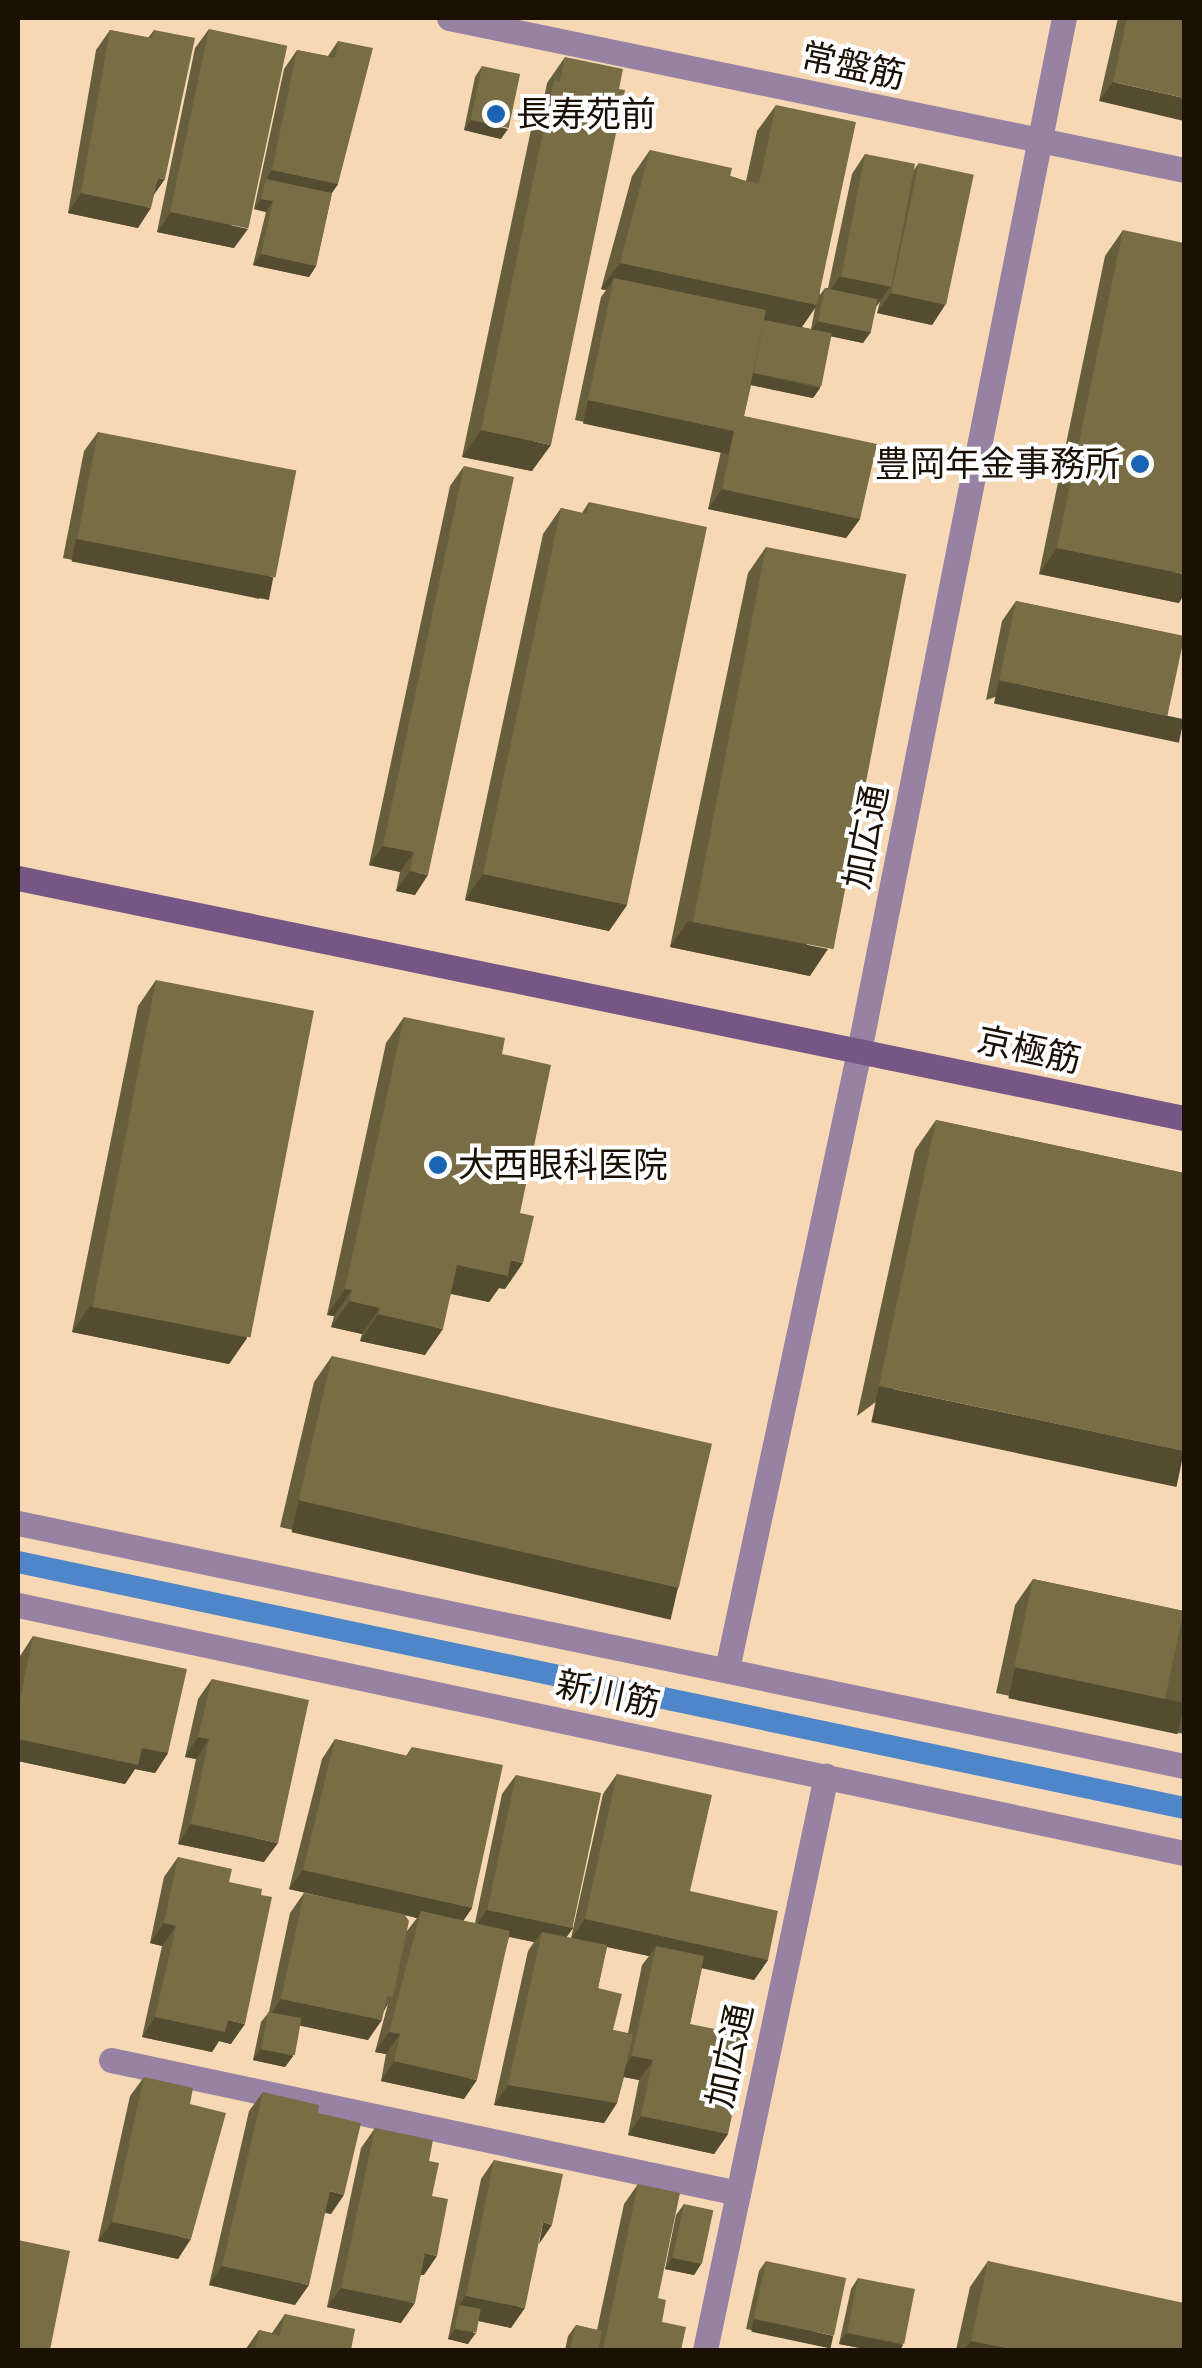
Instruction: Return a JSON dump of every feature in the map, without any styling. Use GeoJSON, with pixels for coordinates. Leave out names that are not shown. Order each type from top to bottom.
{"type":"FeatureCollection","features":[{"type":"Feature","properties":{"kind":"street","name":"常盤筋"},"geometry":{"type":"LineString","coordinates":[[449,18],[1184,170]]}},
{"type":"Feature","properties":{"kind":"street","name":"加広通"},"geometry":{"type":"LineString","coordinates":[[726,1669],[859,1051],[1064,18]]}},
{"type":"Feature","properties":{"kind":"street","name":"京極筋"},"geometry":{"type":"LineString","coordinates":[[18,878],[1184,1118]]}},
{"type":"Feature","properties":{"kind":"street","name":"新川筋"},"geometry":{"type":"LineString","coordinates":[[18,1522],[1184,1766]]}},
{"type":"Feature","properties":{"kind":"street","name":"新川筋"},"geometry":{"type":"LineString","coordinates":[[18,1605],[1184,1853]]}},
{"type":"Feature","properties":{"kind":"street","name":"加広通"},"geometry":{"type":"LineString","coordinates":[[705,2350],[826,1776]]}},
{"type":"Feature","properties":{"kind":"street"},"geometry":{"type":"LineString","coordinates":[[111,2060],[738,2192]]}},
{"type":"Feature","properties":{"kind":"building"},"geometry":{"type":"Polygon","coordinates":[[[1127,18],[1184,18],[1184,98],[1113,82],[1127,18]]]}},
{"type":"Feature","properties":{"kind":"building"},"geometry":{"type":"Polygon","coordinates":[[[209,29],[287,46],[248,229],[170,212],[209,29]]]}},
{"type":"Feature","properties":{"kind":"building"},"geometry":{"type":"Polygon","coordinates":[[[110,30],[152,38],[154,30],[195,38],[165,179],[158,178],[151,208],[81,193],[110,30]]]}},
{"type":"Feature","properties":{"kind":"building"},"geometry":{"type":"Polygon","coordinates":[[[338,41],[373,48],[338,184],[272,170],[297,50],[335,58],[338,41]]]}},
{"type":"Feature","properties":{"kind":"building"},"geometry":{"type":"Polygon","coordinates":[[[565,57],[623,69],[619,89],[625,90],[551,445],[481,430],[554,80],[560,81],[565,57]]]}},
{"type":"Feature","properties":{"kind":"building"},"geometry":{"type":"Polygon","coordinates":[[[482,66],[520,74],[509,128],[471,120],[482,66]]]}},
{"type":"Feature","properties":{"kind":"building"},"geometry":{"type":"Polygon","coordinates":[[[776,105],[856,122],[817,305],[620,263],[650,150],[732,168],[730,177],[759,184],[776,105]]]}},
{"type":"Feature","properties":{"kind":"building"},"geometry":{"type":"Polygon","coordinates":[[[865,154],[915,164],[891,286],[841,277],[865,154]]]}},
{"type":"Feature","properties":{"kind":"building"},"geometry":{"type":"Polygon","coordinates":[[[919,163],[974,175],[946,305],[891,293],[919,163]]]}},
{"type":"Feature","properties":{"kind":"building"},"geometry":{"type":"Polygon","coordinates":[[[266,179],[332,193],[316,266],[261,254],[273,201],[261,199],[266,179]]]}},
{"type":"Feature","properties":{"kind":"building"},"geometry":{"type":"Polygon","coordinates":[[[1123,230],[1184,243],[1184,574],[1057,548],[1123,230]]]}},
{"type":"Feature","properties":{"kind":"building"},"geometry":{"type":"Polygon","coordinates":[[[614,278],[766,310],[744,416],[877,444],[860,519],[722,489],[734,431],[588,400],[614,278]]]}},
{"type":"Feature","properties":{"kind":"building"},"geometry":{"type":"Polygon","coordinates":[[[825,288],[878,299],[871,332],[818,321],[825,288]]]}},
{"type":"Feature","properties":{"kind":"building"},"geometry":{"type":"Polygon","coordinates":[[[764,320],[832,333],[821,386],[754,373],[764,320]]]}},
{"type":"Feature","properties":{"kind":"building"},"geometry":{"type":"Polygon","coordinates":[[[98,432],[296,471],[275,578],[77,539],[98,432]]]}},
{"type":"Feature","properties":{"kind":"building"},"geometry":{"type":"Polygon","coordinates":[[[464,466],[514,477],[428,875],[410,871],[414,852],[383,846],[464,466]]]}},
{"type":"Feature","properties":{"kind":"building"},"geometry":{"type":"Polygon","coordinates":[[[589,502],[707,527],[627,905],[483,874],[561,508],[587,514],[589,502]]]}},
{"type":"Feature","properties":{"kind":"building"},"geometry":{"type":"Polygon","coordinates":[[[766,547],[906,574],[833,949],[693,922],[766,547]]]}},
{"type":"Feature","properties":{"kind":"building"},"geometry":{"type":"Polygon","coordinates":[[[1016,601],[1184,637],[1167,716],[999,680],[1016,601]]]}},
{"type":"Feature","properties":{"kind":"building"},"geometry":{"type":"Polygon","coordinates":[[[156,980],[314,1011],[251,1338],[92,1307],[156,980]]]}},
{"type":"Feature","properties":{"kind":"building","name":"大西眼科医院"},"geometry":{"type":"Polygon","coordinates":[[[404,1017],[505,1038],[502,1054],[551,1065],[520,1213],[534,1216],[523,1263],[511,1260],[508,1276],[457,1265],[443,1329],[378,1314],[380,1308],[350,1301],[352,1290],[345,1289],[404,1017]]]}},
{"type":"Feature","properties":{"kind":"building"},"geometry":{"type":"Polygon","coordinates":[[[936,1120],[1184,1173],[1184,1451],[879,1386],[936,1120]]]}},
{"type":"Feature","properties":{"kind":"building"},"geometry":{"type":"Polygon","coordinates":[[[332,1356],[712,1444],[679,1588],[299,1500],[332,1356]]]}},
{"type":"Feature","properties":{"kind":"building"},"geometry":{"type":"Polygon","coordinates":[[[1033,1579],[1184,1611],[1165,1699],[1014,1667],[1033,1579]]]}},
{"type":"Feature","properties":{"kind":"building"},"geometry":{"type":"Polygon","coordinates":[[[33,1636],[187,1669],[168,1753],[142,1748],[138,1765],[18,1739],[18,1710],[33,1636]]]}},
{"type":"Feature","properties":{"kind":"building"},"geometry":{"type":"Polygon","coordinates":[[[212,1679],[309,1700],[278,1843],[191,1824],[209,1739],[198,1737],[212,1679]]]}},
{"type":"Feature","properties":{"kind":"building"},"geometry":{"type":"Polygon","coordinates":[[[335,1739],[408,1756],[412,1747],[503,1765],[472,1908],[303,1870],[335,1739]]]}},
{"type":"Feature","properties":{"kind":"building"},"geometry":{"type":"Polygon","coordinates":[[[617,1774],[712,1795],[690,1891],[778,1911],[768,1960],[585,1919],[617,1774]]]}},
{"type":"Feature","properties":{"kind":"building"},"geometry":{"type":"Polygon","coordinates":[[[516,1775],[601,1793],[572,1928],[487,1910],[516,1775]]]}},
{"type":"Feature","properties":{"kind":"building"},"geometry":{"type":"Polygon","coordinates":[[[178,1857],[232,1869],[229,1882],[262,1889],[261,1895],[272,1897],[245,2024],[228,2020],[225,2032],[155,2017],[176,1926],[164,1923],[178,1857]]]}},
{"type":"Feature","properties":{"kind":"building"},"geometry":{"type":"Polygon","coordinates":[[[304,1893],[404,1914],[409,1921],[393,1997],[387,1996],[382,2020],[281,1999],[304,1893]]]}},
{"type":"Feature","properties":{"kind":"building"},"geometry":{"type":"Polygon","coordinates":[[[421,1911],[510,1931],[477,2080],[394,2061],[400,2034],[389,2032],[421,1911]]]}},
{"type":"Feature","properties":{"kind":"building"},"geometry":{"type":"Polygon","coordinates":[[[542,1932],[607,1945],[598,1988],[622,1994],[613,2030],[633,2035],[617,2103],[508,2085],[542,1932]]]}},
{"type":"Feature","properties":{"kind":"building"},"geometry":{"type":"Polygon","coordinates":[[[656,1946],[704,1956],[690,2024],[749,2036],[728,2134],[641,2116],[653,2060],[632,2056],[656,1946]]]}},
{"type":"Feature","properties":{"kind":"building"},"geometry":{"type":"Polygon","coordinates":[[[268,2012],[301,2018],[295,2055],[261,2049],[268,2012]]]}},
{"type":"Feature","properties":{"kind":"building"},"geometry":{"type":"Polygon","coordinates":[[[144,2077],[193,2088],[190,2104],[226,2113],[191,2239],[112,2222],[144,2077]]]}},
{"type":"Feature","properties":{"kind":"building"},"geometry":{"type":"Polygon","coordinates":[[[263,2092],[319,2105],[318,2113],[361,2123],[344,2195],[330,2191],[309,2285],[222,2266],[263,2092]]]}},
{"type":"Feature","properties":{"kind":"building"},"geometry":{"type":"Polygon","coordinates":[[[375,2128],[433,2140],[429,2161],[439,2163],[432,2196],[448,2199],[437,2256],[425,2253],[415,2303],[341,2288],[375,2128]]]}},
{"type":"Feature","properties":{"kind":"building"},"geometry":{"type":"Polygon","coordinates":[[[494,2160],[563,2174],[552,2225],[543,2222],[525,2308],[466,2296],[494,2160]]]}},
{"type":"Feature","properties":{"kind":"building"},"geometry":{"type":"Polygon","coordinates":[[[638,2184],[680,2193],[658,2298],[666,2300],[662,2322],[686,2327],[681,2350],[603,2350],[638,2184]]]}},
{"type":"Feature","properties":{"kind":"building"},"geometry":{"type":"Polygon","coordinates":[[[684,2204],[713,2210],[702,2264],[673,2258],[684,2204]]]}},
{"type":"Feature","properties":{"kind":"building"},"geometry":{"type":"Polygon","coordinates":[[[18,2240],[70,2251],[50,2350],[18,2350],[18,2240]]]}},
{"type":"Feature","properties":{"kind":"building"},"geometry":{"type":"Polygon","coordinates":[[[766,2261],[846,2278],[834,2336],[754,2319],[766,2261]]]}},
{"type":"Feature","properties":{"kind":"building"},"geometry":{"type":"Polygon","coordinates":[[[988,2261],[1184,2303],[1184,2350],[1016,2350],[971,2341],[988,2261]]]}},
{"type":"Feature","properties":{"kind":"building"},"geometry":{"type":"Polygon","coordinates":[[[858,2278],[915,2289],[904,2344],[847,2333],[858,2278]]]}},
{"type":"Feature","properties":{"kind":"building"},"geometry":{"type":"Polygon","coordinates":[[[459,2305],[481,2309],[476,2332],[455,2329],[459,2305]]]}},
{"type":"Feature","properties":{"kind":"building"},"geometry":{"type":"Polygon","coordinates":[[[285,2314],[355,2329],[351,2350],[255,2350],[259,2330],[280,2336],[285,2314]]]}},
{"type":"Feature","properties":{"kind":"building"},"geometry":{"type":"Polygon","coordinates":[[[576,2325],[602,2331],[598,2350],[570,2350],[576,2325]]]}},
{"type":"Feature","properties":{"kind":"waterway"},"geometry":{"type":"LineString","coordinates":[[18,1562],[1184,1808]]}},
{"type":"Feature","properties":{"kind":"place","name":"長寿苑前"},"geometry":{"type":"Point","coordinates":[496,114]}},
{"type":"Feature","properties":{"kind":"place","name":"豊岡年金事務所"},"geometry":{"type":"Point","coordinates":[1140,464]}},
{"type":"Feature","properties":{"kind":"place","name":"大西眼科医院"},"geometry":{"type":"Point","coordinates":[438,1165]}}]}
